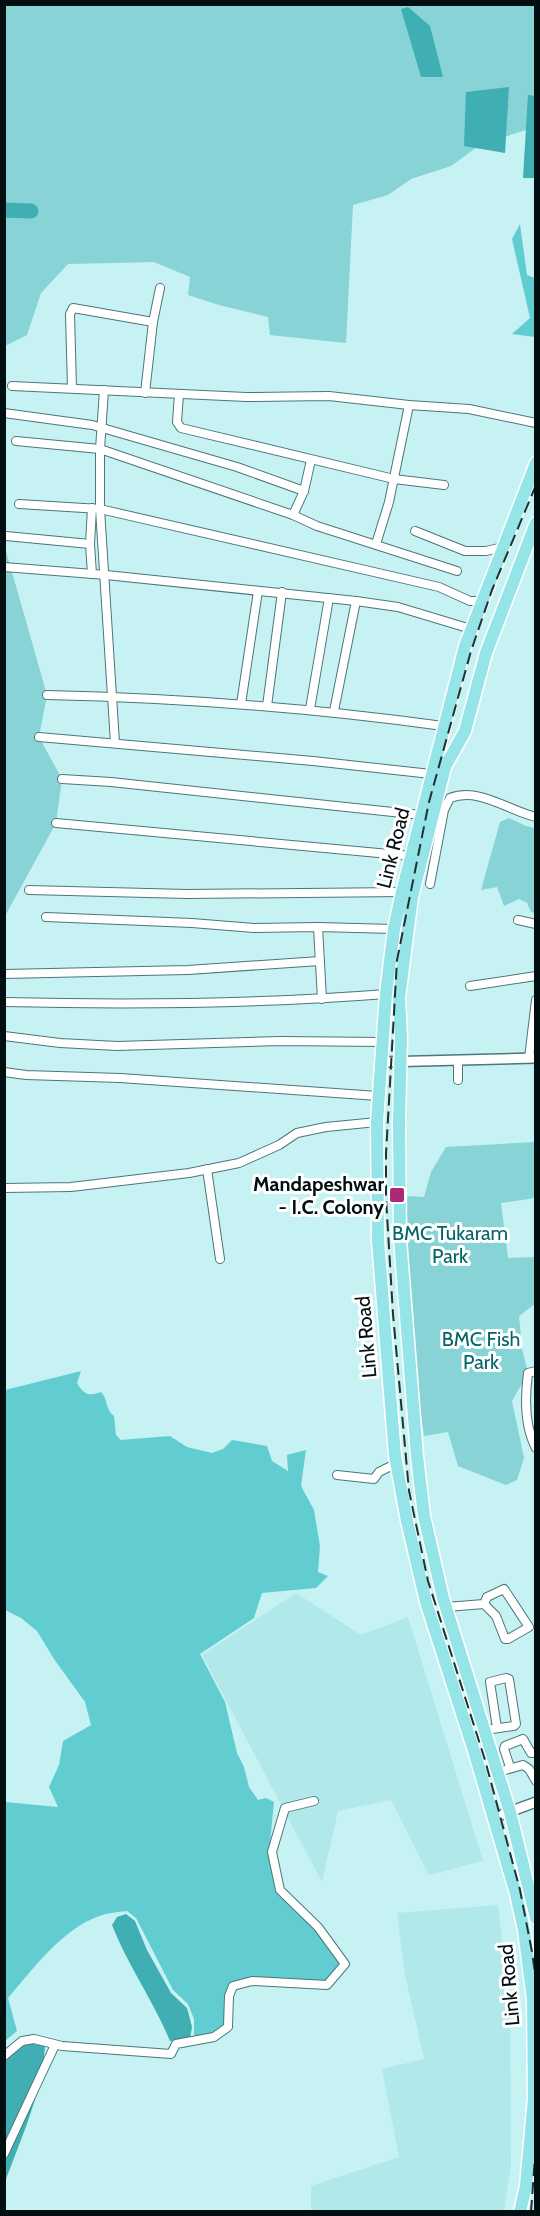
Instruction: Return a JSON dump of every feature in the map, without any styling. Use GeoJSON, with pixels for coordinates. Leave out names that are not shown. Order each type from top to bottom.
{"type":"FeatureCollection","features":[{"type":"Feature","properties":{"kind":"main road","name":"Link Road"},"geometry":{"type":"LineString","coordinates":[[520,2211],[526,2187],[533,2122],[533,2000],[524,1930],[516,1893],[475,1754],[426,1602],[407,1521],[397,1463],[378,1240],[377,1122],[386,994],[394,929],[402,892],[443,726],[471,629],[536,463]]}},
{"type":"Feature","properties":{"kind":"main road","name":"Link Road"},"geometry":{"type":"LineString","coordinates":[[536,523],[486,653],[465,731],[442,778],[412,897],[399,998],[400,1239],[424,1516],[446,1607],[491,1729],[498,1772],[532,1888],[536,1918]]}},
{"type":"Feature","properties":{"kind":"street"},"geometry":{"type":"LineString","coordinates":[[146,393],[153,322],[160,288]]}},
{"type":"Feature","properties":{"kind":"street"},"geometry":{"type":"LineString","coordinates":[[72,388],[70,314],[74,308],[153,322]]}},
{"type":"Feature","properties":{"kind":"street"},"geometry":{"type":"LineString","coordinates":[[12,386],[246,397],[329,396],[469,409],[536,423]]}},
{"type":"Feature","properties":{"kind":"street"},"geometry":{"type":"LineString","coordinates":[[92,574],[90,544],[96,508],[104,390]]}},
{"type":"Feature","properties":{"kind":"street"},"geometry":{"type":"LineString","coordinates":[[178,394],[177,422],[181,428],[394,479],[444,485]]}},
{"type":"Feature","properties":{"kind":"street"},"geometry":{"type":"LineString","coordinates":[[376,544],[384,522],[409,405]]}},
{"type":"Feature","properties":{"kind":"street"},"geometry":{"type":"LineString","coordinates":[[4,413],[83,423],[237,467],[304,491]]}},
{"type":"Feature","properties":{"kind":"street"},"geometry":{"type":"LineString","coordinates":[[16,441],[100,449],[293,515],[317,526],[457,571]]}},
{"type":"Feature","properties":{"kind":"street"},"geometry":{"type":"LineString","coordinates":[[293,515],[304,491],[311,460]]}},
{"type":"Feature","properties":{"kind":"street"},"geometry":{"type":"LineString","coordinates":[[19,504],[96,508],[439,587],[470,601],[482,601]]}},
{"type":"Feature","properties":{"kind":"street"},"geometry":{"type":"LineString","coordinates":[[96,508],[106,575],[115,743]]}},
{"type":"Feature","properties":{"kind":"street"},"geometry":{"type":"LineString","coordinates":[[415,531],[465,551],[486,551],[503,547]]}},
{"type":"Feature","properties":{"kind":"street"},"geometry":{"type":"LineString","coordinates":[[6,537],[90,544]]}},
{"type":"Feature","properties":{"kind":"street"},"geometry":{"type":"LineString","coordinates":[[4,567],[106,575],[356,601],[398,607],[471,629]]}},
{"type":"Feature","properties":{"kind":"street"},"geometry":{"type":"LineString","coordinates":[[241,704],[258,591]]}},
{"type":"Feature","properties":{"kind":"street"},"geometry":{"type":"LineString","coordinates":[[267,706],[282,592]]}},
{"type":"Feature","properties":{"kind":"street"},"geometry":{"type":"LineString","coordinates":[[310,710],[329,598]]}},
{"type":"Feature","properties":{"kind":"street"},"geometry":{"type":"LineString","coordinates":[[334,711],[356,601]]}},
{"type":"Feature","properties":{"kind":"street"},"geometry":{"type":"LineString","coordinates":[[46,695],[241,704],[334,711],[443,726]]}},
{"type":"Feature","properties":{"kind":"street"},"geometry":{"type":"LineString","coordinates":[[39,737],[313,761],[431,774]]}},
{"type":"Feature","properties":{"kind":"street"},"geometry":{"type":"LineString","coordinates":[[62,778],[421,815]]}},
{"type":"Feature","properties":{"kind":"street"},"geometry":{"type":"LineString","coordinates":[[430,884],[444,810],[450,798],[462,793],[474,794],[531,816]]}},
{"type":"Feature","properties":{"kind":"street"},"geometry":{"type":"LineString","coordinates":[[56,823],[411,856]]}},
{"type":"Feature","properties":{"kind":"street"},"geometry":{"type":"LineString","coordinates":[[29,891],[187,894],[402,892]]}},
{"type":"Feature","properties":{"kind":"street"},"geometry":{"type":"LineString","coordinates":[[46,917],[254,928],[394,929]]}},
{"type":"Feature","properties":{"kind":"street"},"geometry":{"type":"LineString","coordinates":[[518,920],[536,924]]}},
{"type":"Feature","properties":{"kind":"street"},"geometry":{"type":"LineString","coordinates":[[318,927],[322,999]]}},
{"type":"Feature","properties":{"kind":"street"},"geometry":{"type":"LineString","coordinates":[[4,974],[188,970],[320,961]]}},
{"type":"Feature","properties":{"kind":"street"},"geometry":{"type":"LineString","coordinates":[[470,986],[536,976]]}},
{"type":"Feature","properties":{"kind":"street"},"geometry":{"type":"LineString","coordinates":[[4,1002],[132,1005],[322,999],[386,994]]}},
{"type":"Feature","properties":{"kind":"street"},"geometry":{"type":"LineString","coordinates":[[382,1062],[532,1058],[536,1000]]}},
{"type":"Feature","properties":{"kind":"street"},"geometry":{"type":"LineString","coordinates":[[4,1036],[60,1043],[117,1046],[280,1041],[383,1041]]}},
{"type":"Feature","properties":{"kind":"street"},"geometry":{"type":"LineString","coordinates":[[456,1061],[456,1080]]}},
{"type":"Feature","properties":{"kind":"street"},"geometry":{"type":"LineString","coordinates":[[4,1072],[378,1096]]}},
{"type":"Feature","properties":{"kind":"street"},"geometry":{"type":"LineString","coordinates":[[4,1188],[71,1187],[207,1169],[239,1162],[279,1145],[297,1133],[326,1127],[377,1122]]}},
{"type":"Feature","properties":{"kind":"street"},"geometry":{"type":"LineString","coordinates":[[207,1169],[220,1259]]}},
{"type":"Feature","properties":{"kind":"street"},"geometry":{"type":"LineString","coordinates":[[536,1371],[528,1373],[525,1393],[528,1421],[536,1448]]}},
{"type":"Feature","properties":{"kind":"street"},"geometry":{"type":"LineString","coordinates":[[337,1475],[374,1479],[379,1472],[397,1463]]}},
{"type":"Feature","properties":{"kind":"street"},"geometry":{"type":"LineString","coordinates":[[446,1607],[484,1604],[496,1616],[506,1639],[529,1628],[504,1589],[488,1597],[484,1604]]}},
{"type":"Feature","properties":{"kind":"street"},"geometry":{"type":"LineString","coordinates":[[506,1678],[509,1679],[516,1724],[491,1729],[490,1682],[506,1678]]}},
{"type":"Feature","properties":{"kind":"street"},"geometry":{"type":"LineString","coordinates":[[510,1767],[505,1746],[523,1739],[531,1753],[536,1753]]}},
{"type":"Feature","properties":{"kind":"street"},"geometry":{"type":"LineString","coordinates":[[498,1772],[523,1764],[536,1781]]}},
{"type":"Feature","properties":{"kind":"street"},"geometry":{"type":"LineString","coordinates":[[4,2056],[22,2041],[34,2039],[116,2052],[171,2054],[176,2044],[214,2037],[228,2027],[229,1996],[233,1986],[252,1981],[327,1985],[345,1964],[318,1927],[280,1890],[272,1852],[285,1808],[314,1801]]}},
{"type":"Feature","properties":{"kind":"street"},"geometry":{"type":"LineString","coordinates":[[493,1818],[536,1802]]}},
{"type":"Feature","properties":{"kind":"street"},"geometry":{"type":"LineString","coordinates":[[4,2154],[55,2044]]}},
{"type":"Feature","properties":{"kind":"shaded area"},"geometry":{"type":"Polygon","coordinates":[[[408,7],[430,26],[443,77],[421,77],[401,9],[408,7]]]}},
{"type":"Feature","properties":{"kind":"shaded area"},"geometry":{"type":"Polygon","coordinates":[[[509,87],[505,153],[464,146],[466,92],[509,87]]]}},
{"type":"Feature","properties":{"kind":"shaded area"},"geometry":{"type":"Polygon","coordinates":[[[528,95],[535,96],[535,178],[523,178],[528,95]]]}},
{"type":"Feature","properties":{"kind":"shaded area"},"geometry":{"type":"Polygon","coordinates":[[[520,224],[527,275],[535,278],[535,337],[512,334],[530,318],[512,239],[520,224]]]}},
{"type":"Feature","properties":{"kind":"shaded area"},"geometry":{"type":"Polygon","coordinates":[[[81,1371],[77,1383],[87,1394],[101,1392],[114,1416],[116,1435],[121,1440],[170,1436],[187,1447],[212,1453],[223,1449],[232,1440],[267,1446],[272,1461],[288,1471],[287,1455],[306,1450],[301,1486],[314,1510],[320,1546],[318,1572],[328,1576],[316,1588],[262,1593],[254,1618],[200,1654],[225,1702],[237,1753],[244,1767],[249,1787],[258,1800],[266,1798],[274,1802],[269,1853],[279,1892],[318,1930],[342,1964],[325,1983],[232,1983],[226,2025],[211,2035],[198,2037],[194,2035],[194,2019],[188,2004],[173,1990],[136,1918],[127,1911],[102,1915],[85,1922],[49,1951],[8,1998],[17,2031],[5,2041],[5,1802],[58,1807],[49,1787],[59,1765],[63,1741],[91,1725],[85,1702],[37,1631],[21,1618],[5,1610],[5,1390],[81,1371]]]}},
{"type":"Feature","properties":{"kind":"shaded area"},"geometry":{"type":"Polygon","coordinates":[[[296,1593],[361,1635],[408,1617],[483,1861],[429,1875],[391,1800],[338,1811],[322,1882],[202,1655],[296,1593]]]}},
{"type":"Feature","properties":{"kind":"shaded area"},"geometry":{"type":"Polygon","coordinates":[[[498,1905],[510,2013],[511,2166],[504,2211],[311,2211],[311,2186],[399,2157],[382,2069],[424,2059],[405,1974],[397,1913],[498,1905]]]}},
{"type":"Feature","properties":{"kind":"shaded area"},"geometry":{"type":"Polygon","coordinates":[[[126,1914],[135,1921],[147,1950],[171,1993],[187,2008],[192,2027],[190,2039],[170,2041],[125,1955],[112,1925],[117,1917],[126,1914]]]}},
{"type":"Feature","properties":{"kind":"shaded area"},"geometry":{"type":"Polygon","coordinates":[[[27,2043],[45,2046],[43,2064],[30,2116],[5,2182],[5,2061],[27,2043]]]}},
{"type":"Feature","properties":{"kind":"green space"},"geometry":{"type":"Polygon","coordinates":[[[5,5],[535,5],[535,127],[480,145],[451,166],[411,179],[388,195],[353,205],[346,343],[270,335],[268,317],[188,295],[190,277],[154,262],[68,264],[41,293],[27,335],[5,346],[5,5]]]}},
{"type":"Feature","properties":{"kind":"green space"},"geometry":{"type":"Polygon","coordinates":[[[4,544],[47,695],[39,737],[62,779],[56,823],[5,916],[4,544]]]}},
{"type":"Feature","properties":{"kind":"green space"},"geometry":{"type":"Polygon","coordinates":[[[509,818],[535,828],[535,913],[531,912],[527,903],[519,899],[504,906],[497,887],[481,890],[500,822],[509,818]]]}},
{"type":"Feature","properties":{"kind":"green space"},"geometry":{"type":"Polygon","coordinates":[[[535,1142],[535,1198],[501,1203],[508,1258],[536,1257],[535,1304],[519,1316],[522,1349],[528,1373],[512,1401],[524,1458],[517,1480],[506,1485],[458,1466],[448,1432],[424,1436],[410,1343],[405,1196],[424,1197],[431,1172],[446,1147],[535,1142]]]}},
{"type":"Feature","properties":{"kind":"waterway"},"geometry":{"type":"LineString","coordinates":[[4,210],[31,211]]}},
{"type":"Feature","properties":{"kind":"railway"},"geometry":{"type":"LineString","coordinates":[[536,485],[492,590],[471,651],[429,802],[397,960],[386,1154],[386,1198],[393,1314],[409,1491],[428,1581],[485,1760],[520,1890],[536,1979]]}},
{"type":"Feature","properties":{"kind":"railway"},"geometry":{"type":"LineString","coordinates":[[531,2212],[536,2143]]}},
{"type":"Feature","properties":{"kind":"place","name":"Mandapeshwar - I.C. Colony"},"geometry":{"type":"Point","coordinates":[397,1195]}},
{"type":"Feature","properties":{"kind":"park label","name":"BMC Tukaram Park"},"geometry":{"type":"Point","coordinates":[450,1244]}},
{"type":"Feature","properties":{"kind":"park label","name":"BMC Fish Park"},"geometry":{"type":"Point","coordinates":[481,1350]}}]}
